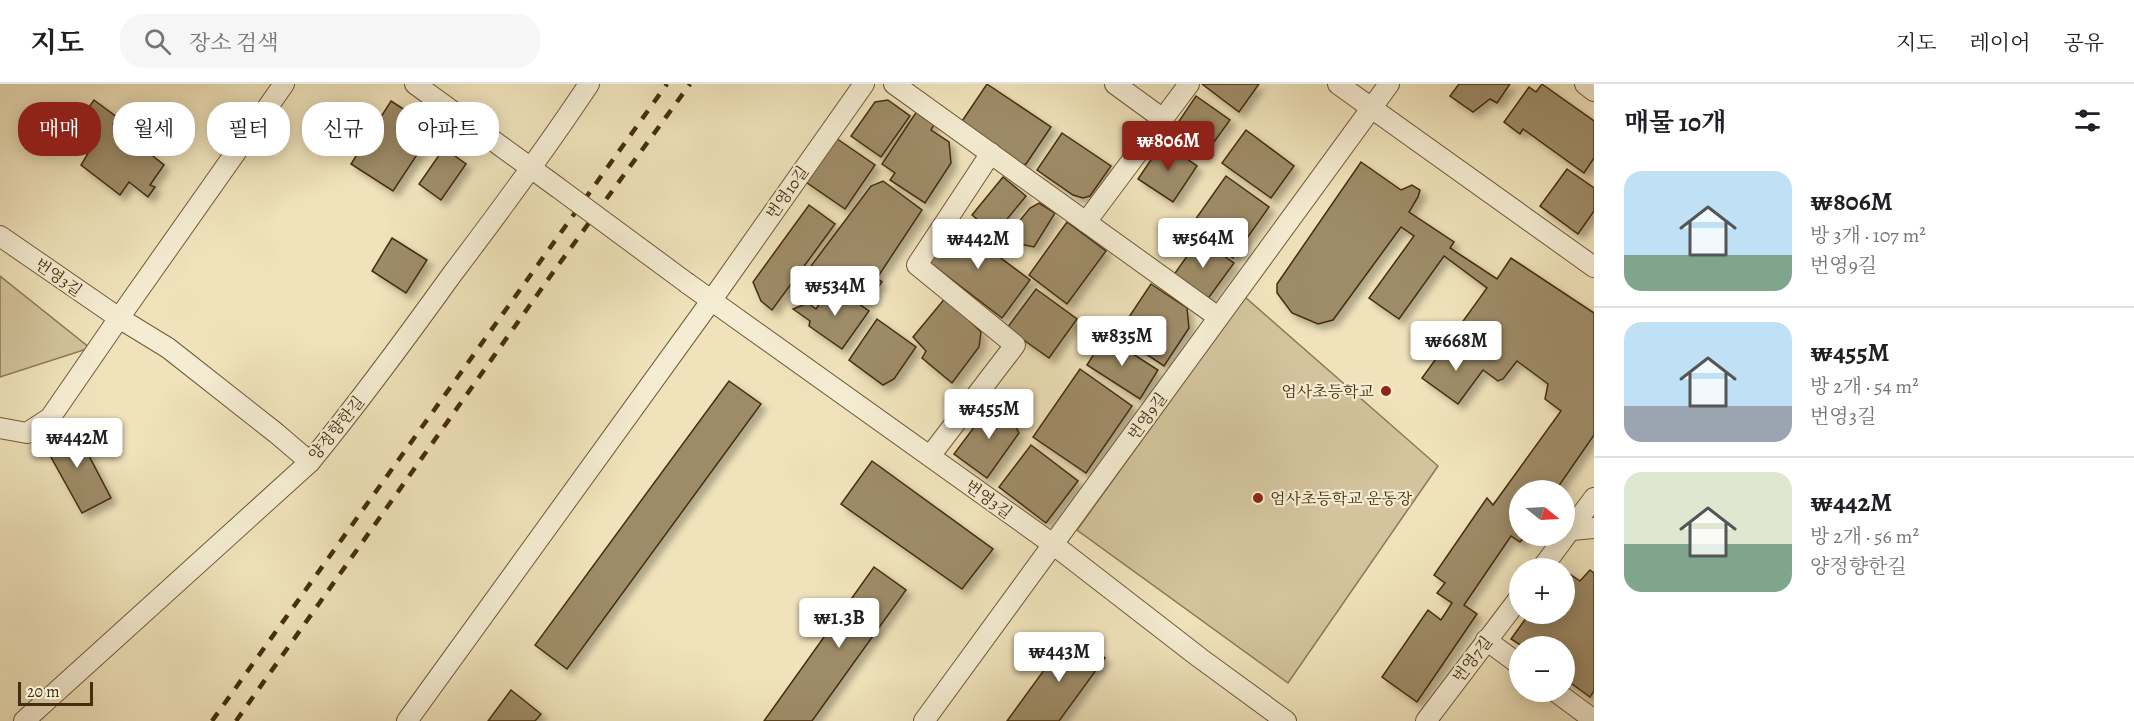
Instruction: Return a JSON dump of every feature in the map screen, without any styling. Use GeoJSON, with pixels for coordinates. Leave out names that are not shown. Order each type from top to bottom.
{"type":"FeatureCollection","features":[{"type":"Feature","properties":{"kind":"street"},"geometry":{"type":"LineString","coordinates":[[0,429],[27,433],[50,418],[284,84]]}},
{"type":"Feature","properties":{"kind":"street"},"geometry":{"type":"LineString","coordinates":[[415,84],[531,168]]}},
{"type":"Feature","properties":{"kind":"street","name":"양정향한길"},"geometry":{"type":"LineString","coordinates":[[24,721],[310,462],[531,168],[590,84]]}},
{"type":"Feature","properties":{"kind":"street","name":"번영10길"},"geometry":{"type":"LineString","coordinates":[[407,721],[711,301],[864,84]]}},
{"type":"Feature","properties":{"kind":"street"},"geometry":{"type":"LineString","coordinates":[[894,84],[1218,317]]}},
{"type":"Feature","properties":{"kind":"street"},"geometry":{"type":"LineString","coordinates":[[1115,84],[1163,119]]}},
{"type":"Feature","properties":{"kind":"street"},"geometry":{"type":"LineString","coordinates":[[1086,222],[1189,84]]}},
{"type":"Feature","properties":{"kind":"street"},"geometry":{"type":"LineString","coordinates":[[1338,84],[1594,267]]}},
{"type":"Feature","properties":{"kind":"street","name":"번영9길"},"geometry":{"type":"LineString","coordinates":[[924,721],[1389,84]]}},
{"type":"Feature","properties":{"kind":"street"},"geometry":{"type":"LineString","coordinates":[[1585,84],[1594,91]]}},
{"type":"Feature","properties":{"kind":"street"},"geometry":{"type":"LineString","coordinates":[[930,456],[1015,345],[917,265],[991,153]]}},
{"type":"Feature","properties":{"kind":"street","name":"번영3길"},"geometry":{"type":"LineString","coordinates":[[531,168],[833,390],[1054,545],[1286,721]]}},
{"type":"Feature","properties":{"kind":"street","name":"번영3길"},"geometry":{"type":"LineString","coordinates":[[0,236],[119,318],[168,348],[310,462]]}},
{"type":"Feature","properties":{"kind":"street"},"geometry":{"type":"LineString","coordinates":[[1575,526],[1594,498]]}},
{"type":"Feature","properties":{"kind":"street"},"geometry":{"type":"LineString","coordinates":[[1575,530],[1594,528]]}},
{"type":"Feature","properties":{"kind":"street"},"geometry":{"type":"LineString","coordinates":[[1550,558],[1559,546]]}},
{"type":"Feature","properties":{"kind":"street","name":"번영7길"},"geometry":{"type":"LineString","coordinates":[[1426,721],[1509,611]]}},
{"type":"Feature","properties":{"kind":"street"},"geometry":{"type":"LineString","coordinates":[[1486,640],[1509,657]]}},
{"type":"Feature","properties":{"kind":"street"},"geometry":{"type":"LineString","coordinates":[[1570,702],[1594,720]]}},
{"type":"Feature","properties":{"kind":"shaded area"},"geometry":{"type":"Polygon","coordinates":[[[0,276],[90,348],[0,377],[0,276]]]}},
{"type":"Feature","properties":{"kind":"shaded area","name":"엄사초등학교 운동장"},"geometry":{"type":"Polygon","coordinates":[[[1245,297],[1438,466],[1288,683],[1077,530],[1245,297]]]}},
{"type":"Feature","properties":{"kind":"building"},"geometry":{"type":"Polygon","coordinates":[[[987,84],[1051,127],[1026,164],[1020,166],[960,124],[987,84]]]}},
{"type":"Feature","properties":{"kind":"building"},"geometry":{"type":"Polygon","coordinates":[[[1202,84],[1259,84],[1239,112],[1202,84]]]}},
{"type":"Feature","properties":{"kind":"building"},"geometry":{"type":"Polygon","coordinates":[[[1459,84],[1510,84],[1497,103],[1490,99],[1473,112],[1450,96],[1459,84]]]}},
{"type":"Feature","properties":{"kind":"building"},"geometry":{"type":"Polygon","coordinates":[[[1542,84],[1594,121],[1594,158],[1584,173],[1523,129],[1520,134],[1504,122],[1529,87],[1536,92],[1542,84]]]}},
{"type":"Feature","properties":{"kind":"building"},"geometry":{"type":"Polygon","coordinates":[[[1196,96],[1230,120],[1206,153],[1173,130],[1196,96]]]}},
{"type":"Feature","properties":{"kind":"building"},"geometry":{"type":"Polygon","coordinates":[[[888,100],[910,116],[881,157],[851,136],[875,102],[888,100]]]}},
{"type":"Feature","properties":{"kind":"building"},"geometry":{"type":"Polygon","coordinates":[[[391,101],[396,104],[396,156],[416,156],[393,191],[351,164],[356,156],[384,156],[384,112],[391,101]]]}},
{"type":"Feature","properties":{"kind":"building"},"geometry":{"type":"Polygon","coordinates":[[[101,105],[113,114],[113,156],[153,156],[164,165],[150,185],[155,187],[148,197],[129,182],[120,195],[81,165],[86,156],[101,156],[101,105]]]}},
{"type":"Feature","properties":{"kind":"building"},"geometry":{"type":"Polygon","coordinates":[[[917,111],[935,123],[931,130],[949,142],[951,163],[925,203],[890,180],[895,173],[882,164],[917,111]]]}},
{"type":"Feature","properties":{"kind":"building"},"geometry":{"type":"Polygon","coordinates":[[[1246,130],[1294,166],[1271,198],[1222,163],[1246,130]]]}},
{"type":"Feature","properties":{"kind":"building"},"geometry":{"type":"Polygon","coordinates":[[[1062,133],[1111,166],[1090,196],[1083,198],[1073,195],[1037,170],[1062,133]]]}},
{"type":"Feature","properties":{"kind":"building"},"geometry":{"type":"Polygon","coordinates":[[[833,136],[875,165],[845,209],[803,180],[833,136]]]}},
{"type":"Feature","properties":{"kind":"building"},"geometry":{"type":"Polygon","coordinates":[[[1163,142],[1197,166],[1173,202],[1138,179],[1163,142]]]}},
{"type":"Feature","properties":{"kind":"building"},"geometry":{"type":"Polygon","coordinates":[[[438,156],[455,156],[466,164],[441,200],[419,184],[438,156]]]}},
{"type":"Feature","properties":{"kind":"building"},"geometry":{"type":"Polygon","coordinates":[[[1361,162],[1401,190],[1412,185],[1420,190],[1409,212],[1454,242],[1450,248],[1497,279],[1511,258],[1594,313],[1594,435],[1563,480],[1511,480],[1561,411],[1545,399],[1548,384],[1517,361],[1503,379],[1498,381],[1483,370],[1458,404],[1422,378],[1487,288],[1444,256],[1399,319],[1369,298],[1414,236],[1401,227],[1333,320],[1318,324],[1292,313],[1277,293],[1277,284],[1361,162]]]}},
{"type":"Feature","properties":{"kind":"building"},"geometry":{"type":"Polygon","coordinates":[[[1567,169],[1594,188],[1594,211],[1578,234],[1540,206],[1567,169]]]}},
{"type":"Feature","properties":{"kind":"building"},"geometry":{"type":"Polygon","coordinates":[[[1226,176],[1269,207],[1233,258],[1190,227],[1226,176]]]}},
{"type":"Feature","properties":{"kind":"building"},"geometry":{"type":"Polygon","coordinates":[[[1003,177],[1026,196],[995,234],[972,215],[1003,177]]]}},
{"type":"Feature","properties":{"kind":"building"},"geometry":{"type":"Polygon","coordinates":[[[883,181],[922,210],[877,278],[882,282],[866,303],[811,266],[871,186],[883,181]]]}},
{"type":"Feature","properties":{"kind":"building"},"geometry":{"type":"Polygon","coordinates":[[[1039,203],[1055,213],[1034,247],[1020,244],[1008,235],[1030,208],[1039,203]]]}},
{"type":"Feature","properties":{"kind":"building"},"geometry":{"type":"Polygon","coordinates":[[[809,205],[835,224],[772,310],[761,301],[753,282],[809,205]]]}},
{"type":"Feature","properties":{"kind":"building"},"geometry":{"type":"Polygon","coordinates":[[[953,222],[1030,280],[1002,318],[925,259],[953,222]]]}},
{"type":"Feature","properties":{"kind":"building"},"geometry":{"type":"Polygon","coordinates":[[[1067,222],[1106,251],[1067,304],[1029,275],[1067,222]]]}},
{"type":"Feature","properties":{"kind":"building"},"geometry":{"type":"Polygon","coordinates":[[[392,238],[427,260],[406,293],[372,271],[392,238]]]}},
{"type":"Feature","properties":{"kind":"building"},"geometry":{"type":"Polygon","coordinates":[[[1199,239],[1234,263],[1207,300],[1173,276],[1199,239]]]}},
{"type":"Feature","properties":{"kind":"building"},"geometry":{"type":"Polygon","coordinates":[[[1151,284],[1187,308],[1189,328],[1164,366],[1117,335],[1151,284]]]}},
{"type":"Feature","properties":{"kind":"building"},"geometry":{"type":"Polygon","coordinates":[[[832,285],[869,311],[842,349],[809,326],[810,321],[793,309],[808,303],[816,309],[832,285]]]}},
{"type":"Feature","properties":{"kind":"building"},"geometry":{"type":"Polygon","coordinates":[[[1036,289],[1077,319],[1049,358],[1007,328],[1036,289]]]}},
{"type":"Feature","properties":{"kind":"building"},"geometry":{"type":"Polygon","coordinates":[[[946,297],[981,332],[979,347],[952,383],[922,358],[926,351],[913,337],[946,297]]]}},
{"type":"Feature","properties":{"kind":"building"},"geometry":{"type":"Polygon","coordinates":[[[877,319],[916,347],[894,379],[883,385],[849,360],[877,319]]]}},
{"type":"Feature","properties":{"kind":"building"},"geometry":{"type":"Polygon","coordinates":[[[1105,336],[1158,370],[1140,399],[1087,365],[1105,336]]]}},
{"type":"Feature","properties":{"kind":"building"},"geometry":{"type":"Polygon","coordinates":[[[1080,369],[1132,406],[1086,473],[1033,437],[1080,369]]]}},
{"type":"Feature","properties":{"kind":"building"},"geometry":{"type":"Polygon","coordinates":[[[729,381],[761,404],[567,669],[535,645],[729,381]]]}},
{"type":"Feature","properties":{"kind":"building"},"geometry":{"type":"Polygon","coordinates":[[[1002,403],[1019,433],[987,478],[954,454],[989,407],[1002,403]]]}},
{"type":"Feature","properties":{"kind":"building"},"geometry":{"type":"Polygon","coordinates":[[[68,422],[78,435],[111,498],[82,513],[47,450],[55,435],[52,431],[68,422]]]}},
{"type":"Feature","properties":{"kind":"building"},"geometry":{"type":"Polygon","coordinates":[[[1031,445],[1078,481],[1046,523],[999,487],[1031,445]]]}},
{"type":"Feature","properties":{"kind":"building"},"geometry":{"type":"Polygon","coordinates":[[[872,461],[993,549],[962,589],[841,504],[872,461]]]}},
{"type":"Feature","properties":{"kind":"building"},"geometry":{"type":"Polygon","coordinates":[[[1509,483],[1509,539],[1464,605],[1477,614],[1417,702],[1382,677],[1428,610],[1441,620],[1452,603],[1437,593],[1445,583],[1434,575],[1487,498],[1493,505],[1509,483]]]}},
{"type":"Feature","properties":{"kind":"building"},"geometry":{"type":"Polygon","coordinates":[[[874,567],[906,590],[812,721],[764,721],[874,567]]]}},
{"type":"Feature","properties":{"kind":"building"},"geometry":{"type":"Polygon","coordinates":[[[1590,570],[1594,573],[1594,691],[1590,697],[1575,686],[1575,636],[1513,636],[1522,624],[1575,624],[1575,578],[1580,581],[1590,570]]]}},
{"type":"Feature","properties":{"kind":"building"},"geometry":{"type":"Polygon","coordinates":[[[1071,633],[1105,658],[1059,721],[1007,721],[1071,633]]]}},
{"type":"Feature","properties":{"kind":"building"},"geometry":{"type":"Polygon","coordinates":[[[511,690],[541,714],[535,721],[488,721],[511,690]]]}},
{"type":"Feature","properties":{"kind":"railway"},"geometry":{"type":"LineString","coordinates":[[212,721],[667,84]]}},
{"type":"Feature","properties":{"kind":"railway"},"geometry":{"type":"LineString","coordinates":[[236,721],[554,271],[690,84]]}},
{"type":"Feature","properties":{"kind":"place","name":"엄사초등학교"},"geometry":{"type":"Point","coordinates":[1386,391]}},
{"type":"Feature","properties":{"kind":"place","name":"엄사초등학교 운동장"},"geometry":{"type":"Point","coordinates":[1258,498]}}]}
